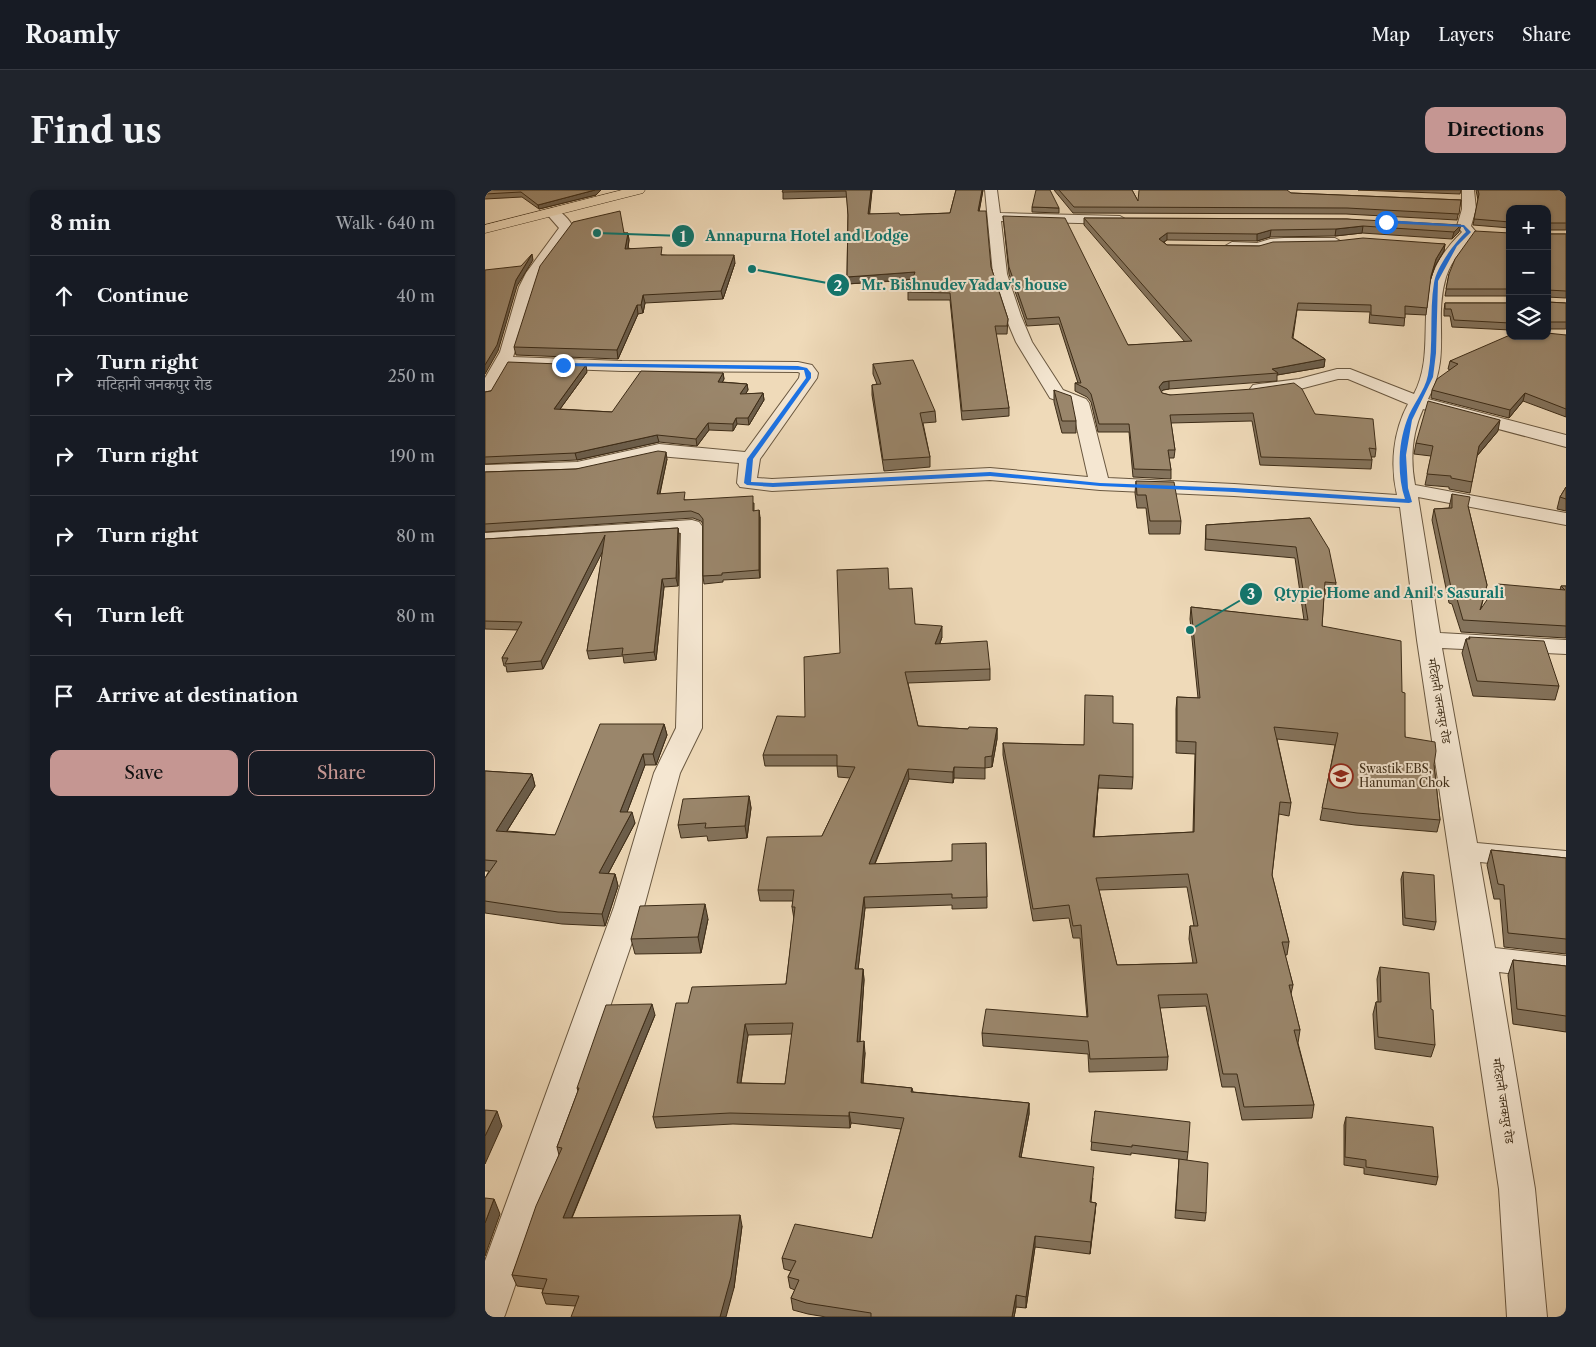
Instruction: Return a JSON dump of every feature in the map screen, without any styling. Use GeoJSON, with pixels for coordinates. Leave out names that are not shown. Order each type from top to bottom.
{"type":"FeatureCollection","features":[{"type":"Feature","properties":{"kind":"highway"},"geometry":{"type":"LineString","coordinates":[[485,220],[613,190]]}},
{"type":"Feature","properties":{"kind":"highway"},"geometry":{"type":"LineString","coordinates":[[485,228],[638,190]]}},
{"type":"Feature","properties":{"kind":"street"},"geometry":{"type":"LineString","coordinates":[[991,190],[999,274],[1013,316],[1024,342],[1056,394],[1080,403],[1100,484]]}},
{"type":"Feature","properties":{"kind":"street","name":"मटिहानी जनकपुर रोड"},"geometry":{"type":"LineString","coordinates":[[1463,197],[1461,234],[1436,281],[1444,303],[1430,377],[1409,420],[1403,455],[1407,495],[1429,640],[1517,1189],[1527,1317]]}},
{"type":"Feature","properties":{"kind":"street"},"geometry":{"type":"LineString","coordinates":[[485,393],[508,352],[533,273],[566,228],[566,224],[553,212]]}},
{"type":"Feature","properties":{"kind":"street"},"geometry":{"type":"LineString","coordinates":[[993,217],[1134,220]]}},
{"type":"Feature","properties":{"kind":"street"},"geometry":{"type":"LineString","coordinates":[[1221,246],[1258,247],[1277,242],[1344,240]]}},
{"type":"Feature","properties":{"kind":"street"},"geometry":{"type":"LineString","coordinates":[[502,362],[622,366],[798,367],[805,369],[809,373],[808,378],[750,459],[747,483]]}},
{"type":"Feature","properties":{"kind":"street"},"geometry":{"type":"LineString","coordinates":[[1246,390],[1300,384],[1343,373],[1350,374],[1418,402],[1562,436]]}},
{"type":"Feature","properties":{"kind":"street"},"geometry":{"type":"LineString","coordinates":[[485,471],[577,468],[659,450],[749,458],[747,483]]}},
{"type":"Feature","properties":{"kind":"street"},"geometry":{"type":"LineString","coordinates":[[747,483],[773,485],[990,474],[1100,484],[1407,495],[1566,519]]}},
{"type":"Feature","properties":{"kind":"street"},"geometry":{"type":"LineString","coordinates":[[485,539],[692,526],[689,728],[667,773],[629,907],[485,1315]]}},
{"type":"Feature","properties":{"kind":"street"},"geometry":{"type":"LineString","coordinates":[[1429,640],[1566,647]]}},
{"type":"Feature","properties":{"kind":"street"},"geometry":{"type":"LineString","coordinates":[[1464,851],[1566,861]]}},
{"type":"Feature","properties":{"kind":"street"},"geometry":{"type":"LineString","coordinates":[[1481,958],[1566,968]]}},
{"type":"Feature","properties":{"kind":"building"},"geometry":{"type":"Polygon","coordinates":[[[485,190],[595,190],[538,205],[521,192],[485,194],[485,190]]]}},
{"type":"Feature","properties":{"kind":"building"},"geometry":{"type":"Polygon","coordinates":[[[783,190],[871,190],[868,214],[899,213],[900,215],[950,213],[956,190],[982,190],[978,211],[986,211],[991,267],[1008,319],[1007,326],[995,326],[1009,408],[962,411],[950,293],[908,292],[915,272],[847,277],[848,215],[846,191],[782,192],[783,190]]]}},
{"type":"Feature","properties":{"kind":"building"},"geometry":{"type":"Polygon","coordinates":[[[1036,190],[1050,190],[1059,208],[1032,207],[1036,190]]]}},
{"type":"Feature","properties":{"kind":"building"},"geometry":{"type":"Polygon","coordinates":[[[1059,190],[1132,190],[1138,201],[1139,190],[1287,190],[1291,193],[1461,200],[1459,214],[1347,208],[1074,207],[1059,190]]]}},
{"type":"Feature","properties":{"kind":"building"},"geometry":{"type":"Polygon","coordinates":[[[1478,190],[1566,190],[1566,223],[1551,223],[1551,205],[1506,205],[1506,222],[1474,219],[1479,194],[1478,190]]]}},
{"type":"Feature","properties":{"kind":"building"},"geometry":{"type":"Polygon","coordinates":[[[620,211],[624,233],[628,233],[625,249],[662,247],[661,255],[734,255],[721,291],[643,295],[641,305],[637,305],[617,350],[514,347],[540,266],[573,222],[620,211]]]}},
{"type":"Feature","properties":{"kind":"building"},"geometry":{"type":"Polygon","coordinates":[[[1003,216],[1065,218],[1128,345],[1192,341],[1084,218],[1347,219],[1461,225],[1454,232],[1363,226],[1336,229],[1271,230],[1257,234],[1167,233],[1159,239],[1167,245],[1259,246],[1273,242],[1336,241],[1363,238],[1445,244],[1436,259],[1431,276],[1427,308],[1405,306],[1405,318],[1371,315],[1371,305],[1298,303],[1292,338],[1325,359],[1272,369],[1278,373],[1169,381],[1163,382],[1159,387],[1162,393],[1170,395],[1253,389],[1294,383],[1302,389],[1315,414],[1373,419],[1376,449],[1369,448],[1372,460],[1261,457],[1253,413],[1170,415],[1175,450],[1168,450],[1171,470],[1134,469],[1129,424],[1099,424],[1091,394],[1087,389],[1075,383],[1081,383],[1059,317],[1027,319],[1009,267],[1003,216]]]}},
{"type":"Feature","properties":{"kind":"building"},"geometry":{"type":"Polygon","coordinates":[[[1475,231],[1506,233],[1506,289],[1446,289],[1455,259],[1475,231]]]}},
{"type":"Feature","properties":{"kind":"building"},"geometry":{"type":"Polygon","coordinates":[[[1551,234],[1566,234],[1566,291],[1551,290],[1551,234]]]}},
{"type":"Feature","properties":{"kind":"building"},"geometry":{"type":"Polygon","coordinates":[[[532,254],[516,280],[497,345],[485,365],[485,270],[521,266],[532,254]]]}},
{"type":"Feature","properties":{"kind":"building"},"geometry":{"type":"Polygon","coordinates":[[[1551,302],[1566,303],[1566,322],[1551,322],[1551,302]]]}},
{"type":"Feature","properties":{"kind":"building"},"geometry":{"type":"Polygon","coordinates":[[[1445,303],[1506,303],[1506,323],[1454,320],[1451,309],[1445,309],[1445,303]]]}},
{"type":"Feature","properties":{"kind":"building"},"geometry":{"type":"Polygon","coordinates":[[[1551,333],[1566,335],[1566,409],[1525,393],[1510,410],[1432,390],[1437,379],[1458,364],[1450,361],[1506,337],[1506,340],[1551,340],[1551,333]]]}},
{"type":"Feature","properties":{"kind":"building"},"geometry":{"type":"Polygon","coordinates":[[[913,360],[935,411],[920,413],[930,457],[883,460],[872,385],[881,384],[873,364],[913,360]]]}},
{"type":"Feature","properties":{"kind":"building"},"geometry":{"type":"Polygon","coordinates":[[[508,362],[586,365],[554,409],[612,412],[641,371],[723,373],[718,382],[747,384],[740,394],[763,393],[748,418],[736,418],[733,424],[708,423],[696,439],[657,435],[575,453],[485,457],[485,392],[491,391],[508,362]]]}},
{"type":"Feature","properties":{"kind":"building"},"geometry":{"type":"Polygon","coordinates":[[[1054,390],[1071,396],[1076,421],[1062,421],[1054,390]]]}},
{"type":"Feature","properties":{"kind":"building"},"geometry":{"type":"Polygon","coordinates":[[[1428,401],[1500,420],[1479,446],[1472,482],[1451,478],[1451,476],[1427,474],[1433,446],[1416,443],[1428,401]]]}},
{"type":"Feature","properties":{"kind":"building"},"geometry":{"type":"Polygon","coordinates":[[[658,451],[666,452],[657,494],[685,492],[684,500],[753,496],[753,511],[759,510],[759,570],[703,576],[703,519],[699,514],[691,511],[485,524],[485,472],[576,469],[658,451]]]}},
{"type":"Feature","properties":{"kind":"building"},"geometry":{"type":"Polygon","coordinates":[[[1136,481],[1174,482],[1181,521],[1150,521],[1146,495],[1137,495],[1136,481]]]}},
{"type":"Feature","properties":{"kind":"building"},"geometry":{"type":"Polygon","coordinates":[[[1566,487],[1566,499],[1560,497],[1566,487]]]}},
{"type":"Feature","properties":{"kind":"building"},"geometry":{"type":"Polygon","coordinates":[[[1452,494],[1470,497],[1468,506],[1487,585],[1480,610],[1498,584],[1565,590],[1561,586],[1566,586],[1566,626],[1463,620],[1455,592],[1452,592],[1434,509],[1452,508],[1452,494]]]}},
{"type":"Feature","properties":{"kind":"building"},"geometry":{"type":"Polygon","coordinates":[[[1310,518],[1329,549],[1336,583],[1325,582],[1322,626],[1401,641],[1402,692],[1405,693],[1405,737],[1435,742],[1434,765],[1440,820],[1322,808],[1338,733],[1274,727],[1291,803],[1280,802],[1272,875],[1289,942],[1282,942],[1293,985],[1289,985],[1300,1030],[1294,1030],[1314,1105],[1244,1107],[1237,1074],[1223,1074],[1207,994],[1158,995],[1168,1057],[1090,1059],[1088,1041],[982,1033],[986,1009],[1088,1017],[1081,925],[1073,926],[1069,905],[1033,909],[1003,743],[1084,745],[1085,695],[1113,696],[1113,723],[1133,724],[1133,777],[1099,775],[1093,837],[1194,832],[1196,742],[1177,741],[1177,697],[1200,698],[1191,607],[1308,620],[1296,547],[1206,539],[1206,525],[1310,518]],[[1188,874],[1096,878],[1117,965],[1197,963],[1190,926],[1198,926],[1188,874]]]}},
{"type":"Feature","properties":{"kind":"building"},"geometry":{"type":"Polygon","coordinates":[[[678,528],[676,578],[662,579],[654,652],[622,655],[623,648],[587,651],[605,535],[541,661],[505,664],[508,658],[502,658],[522,622],[485,621],[485,539],[678,528]]]}},
{"type":"Feature","properties":{"kind":"building"},"geometry":{"type":"Polygon","coordinates":[[[888,568],[889,589],[912,588],[915,624],[942,626],[935,644],[987,641],[990,669],[905,672],[918,726],[968,729],[969,727],[997,728],[992,756],[985,757],[985,768],[954,767],[953,772],[908,769],[869,864],[952,861],[952,844],[986,843],[987,897],[952,898],[952,894],[864,897],[855,969],[863,969],[857,1042],[864,1041],[861,1083],[912,1088],[911,1092],[1029,1103],[1019,1157],[1094,1167],[1090,1202],[1096,1203],[1091,1242],[1035,1236],[1026,1297],[1016,1295],[1012,1317],[871,1317],[871,1313],[806,1303],[791,1298],[799,1280],[788,1277],[796,1261],[782,1258],[795,1224],[872,1238],[904,1118],[849,1112],[849,1116],[730,1113],[653,1117],[676,1003],[688,1003],[692,987],[786,984],[795,907],[792,907],[794,890],[758,890],[767,837],[822,836],[855,767],[837,766],[837,755],[763,755],[777,716],[805,717],[804,657],[840,653],[837,570],[888,568]],[[793,1023],[745,1024],[737,1083],[785,1084],[793,1023]]]}},
{"type":"Feature","properties":{"kind":"building"},"geometry":{"type":"Polygon","coordinates":[[[1469,637],[1544,641],[1559,686],[1477,681],[1466,639],[1470,639],[1469,637]]]}},
{"type":"Feature","properties":{"kind":"building"},"geometry":{"type":"Polygon","coordinates":[[[600,724],[664,724],[653,754],[643,754],[620,812],[632,812],[599,873],[615,874],[602,914],[558,912],[485,901],[485,878],[497,861],[485,860],[485,771],[532,774],[496,831],[555,835],[600,724]]]}},
{"type":"Feature","properties":{"kind":"building"},"geometry":{"type":"Polygon","coordinates":[[[749,796],[745,826],[705,828],[706,823],[678,825],[683,799],[749,796]]]}},
{"type":"Feature","properties":{"kind":"building"},"geometry":{"type":"Polygon","coordinates":[[[1491,850],[1566,858],[1566,939],[1508,933],[1504,885],[1498,884],[1491,850]]]}},
{"type":"Feature","properties":{"kind":"building"},"geometry":{"type":"Polygon","coordinates":[[[1403,872],[1434,875],[1436,922],[1405,918],[1403,872]]]}},
{"type":"Feature","properties":{"kind":"building"},"geometry":{"type":"Polygon","coordinates":[[[705,904],[698,937],[631,939],[640,906],[705,904]]]}},
{"type":"Feature","properties":{"kind":"building"},"geometry":{"type":"Polygon","coordinates":[[[1513,960],[1566,966],[1566,1016],[1517,1009],[1513,960]]]}},
{"type":"Feature","properties":{"kind":"building"},"geometry":{"type":"Polygon","coordinates":[[[1380,967],[1429,973],[1435,1045],[1378,1037],[1376,1002],[1381,1002],[1380,967]]]}},
{"type":"Feature","properties":{"kind":"building"},"geometry":{"type":"Polygon","coordinates":[[[652,1004],[563,1218],[740,1215],[731,1277],[720,1317],[571,1317],[579,1296],[542,1293],[547,1279],[512,1275],[536,1206],[562,1148],[557,1147],[579,1088],[577,1088],[606,1005],[652,1004]]]}},
{"type":"Feature","properties":{"kind":"building"},"geometry":{"type":"Polygon","coordinates":[[[485,1110],[497,1111],[485,1136],[485,1110]]]}},
{"type":"Feature","properties":{"kind":"building"},"geometry":{"type":"Polygon","coordinates":[[[1095,1111],[1190,1122],[1188,1152],[1091,1142],[1095,1111]]]}},
{"type":"Feature","properties":{"kind":"building"},"geometry":{"type":"Polygon","coordinates":[[[1346,1117],[1433,1127],[1438,1177],[1366,1167],[1366,1160],[1345,1157],[1346,1117]]]}},
{"type":"Feature","properties":{"kind":"building"},"geometry":{"type":"Polygon","coordinates":[[[1179,1159],[1208,1163],[1206,1213],[1176,1210],[1179,1159]]]}},
{"type":"Feature","properties":{"kind":"building"},"geometry":{"type":"Polygon","coordinates":[[[485,1198],[494,1199],[485,1223],[485,1198]]]}},
{"type":"Feature","properties":{"kind":"place","name":"Annapurna Hotel and Lodge"},"geometry":{"type":"Point","coordinates":[597,233]}},
{"type":"Feature","properties":{"kind":"place","name":"Mr. Bishnudev Yadav's house"},"geometry":{"type":"Point","coordinates":[752,269]}},
{"type":"Feature","properties":{"kind":"place","name":"Qtypie Home and Anil's Sasurali"},"geometry":{"type":"Point","coordinates":[1190,630]}},
{"type":"Feature","properties":{"kind":"place","name":"Swastik EBS, Hanuman Chok"},"geometry":{"type":"Point","coordinates":[1341,776]}},
{"type":"Feature","properties":{"kind":"route"},"geometry":{"type":"LineString","coordinates":[[563,365],[798,367],[805,369],[809,373],[808,378],[750,459],[747,483],[773,485],[990,474],[1100,484],[1234,490],[1409,502],[1405,488],[1403,455],[1409,420],[1430,377],[1434,353],[1436,281],[1447,257],[1469,232],[1464,226],[1386,222]]}}]}
